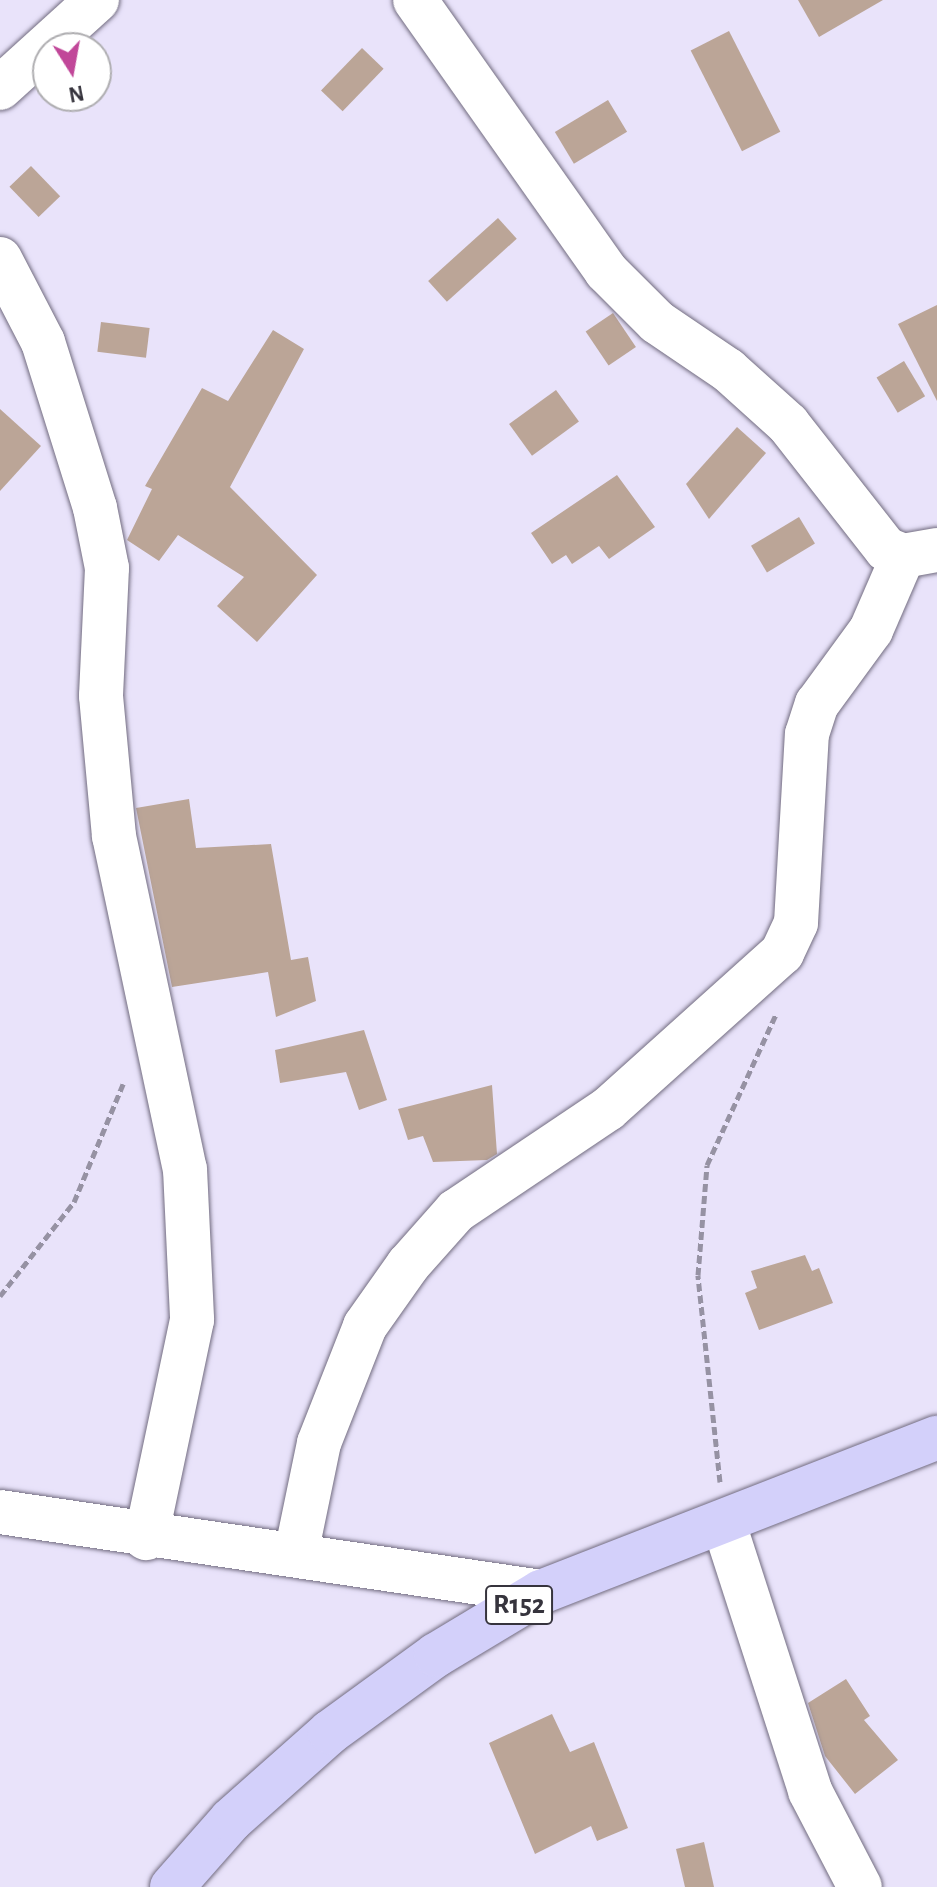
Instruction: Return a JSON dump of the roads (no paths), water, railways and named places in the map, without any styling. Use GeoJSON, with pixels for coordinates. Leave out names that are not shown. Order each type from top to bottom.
{"type":"FeatureCollection","features":[{"type":"Feature","properties":{"kind":"main road","name":"R152"},"geometry":{"type":"LineString","coordinates":[[172,1887],[231,1820],[330,1732],[541,1592],[724,1524],[937,1438]]}},
{"type":"Feature","properties":{"kind":"street"},"geometry":{"type":"LineString","coordinates":[[0,88],[97,0]]}},
{"type":"Feature","properties":{"kind":"street"},"geometry":{"type":"LineString","coordinates":[[296,1554],[319,1443],[365,1326],[408,1265],[456,1211],[608,1109],[782,953],[796,923],[807,734],[817,704],[871,630],[920,553],[874,536],[788,424],[728,370],[657,322],[606,271],[415,0]]}},
{"type":"Feature","properties":{"kind":"street"},"geometry":{"type":"LineString","coordinates":[[0,259],[57,379],[98,523],[109,607],[103,747],[151,1021],[176,1105],[193,1246],[184,1374],[146,1538]]}},
{"type":"Feature","properties":{"kind":"street"},"geometry":{"type":"LineString","coordinates":[[0,1512],[146,1538],[296,1554],[541,1592]]}},
{"type":"Feature","properties":{"kind":"street"},"geometry":{"type":"LineString","coordinates":[[724,1524],[810,1791],[860,1887]]}}]}
